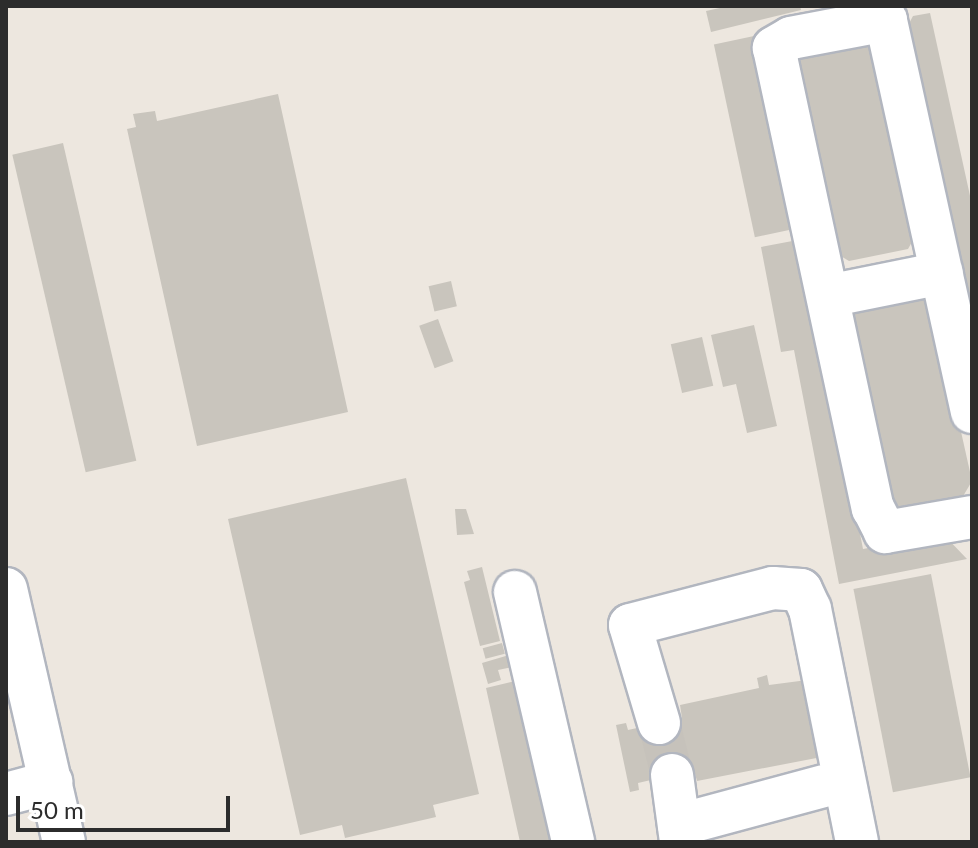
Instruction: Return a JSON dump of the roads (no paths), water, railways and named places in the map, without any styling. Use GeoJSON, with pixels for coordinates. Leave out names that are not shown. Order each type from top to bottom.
{"type":"FeatureCollection","features":[{"type":"Feature","properties":{"kind":"lane"},"geometry":{"type":"LineString","coordinates":[[970,523],[885,532],[873,508],[774,48],[791,38],[890,13],[972,412]]}},
{"type":"Feature","properties":{"kind":"lane"},"geometry":{"type":"LineString","coordinates":[[828,296],[942,273]]}},
{"type":"Feature","properties":{"kind":"lane"},"geometry":{"type":"LineString","coordinates":[[659,723],[630,625],[773,588],[801,590],[810,609],[857,842]]}},
{"type":"Feature","properties":{"kind":"lane"},"geometry":{"type":"LineString","coordinates":[[6,589],[64,842]]}},
{"type":"Feature","properties":{"kind":"lane"},"geometry":{"type":"LineString","coordinates":[[515,592],[573,842]]}},
{"type":"Feature","properties":{"kind":"lane"},"geometry":{"type":"LineString","coordinates":[[672,775],[680,834],[824,786]]}},
{"type":"Feature","properties":{"kind":"lane"},"geometry":{"type":"LineString","coordinates":[[6,794],[51,782]]}},
{"type":"Feature","properties":{"kind":"tunnel"},"geometry":{"type":"LineString","coordinates":[[659,723],[672,775]]}}]}
